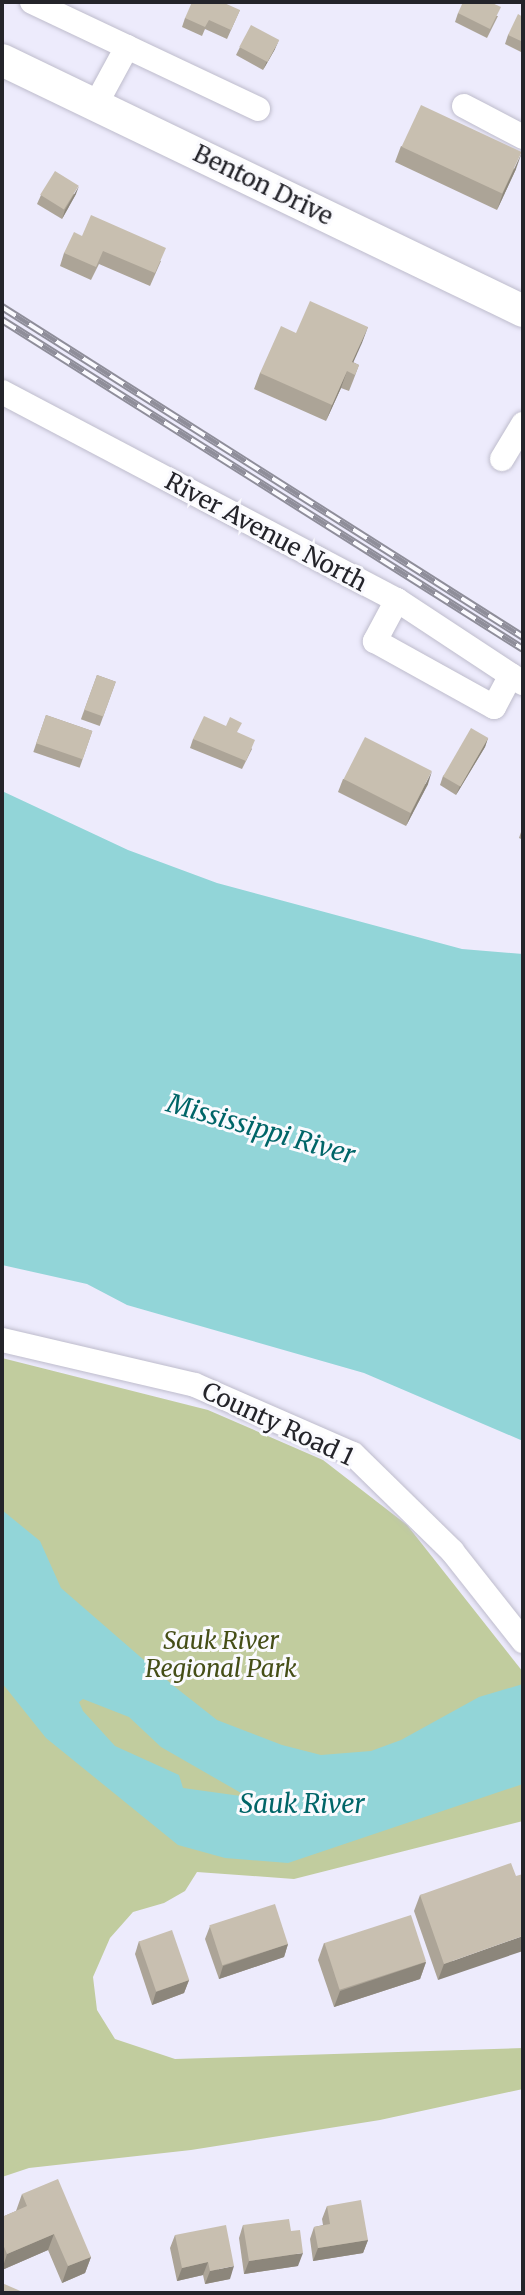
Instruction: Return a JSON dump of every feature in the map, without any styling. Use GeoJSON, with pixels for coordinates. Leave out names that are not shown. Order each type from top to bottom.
{"type":"FeatureCollection","features":[{"type":"Feature","properties":{"kind":"main road","name":"Benton Drive"},"geometry":{"type":"LineString","coordinates":[[2,60],[523,311]]}},
{"type":"Feature","properties":{"kind":"street"},"geometry":{"type":"LineString","coordinates":[[32,2],[258,110]]}},
{"type":"Feature","properties":{"kind":"street"},"geometry":{"type":"LineString","coordinates":[[96,104],[127,47]]}},
{"type":"Feature","properties":{"kind":"street"},"geometry":{"type":"LineString","coordinates":[[464,106],[523,137]]}},
{"type":"Feature","properties":{"kind":"street","name":"River Avenue North"},"geometry":{"type":"LineString","coordinates":[[2,392],[397,600],[517,679]]}},
{"type":"Feature","properties":{"kind":"street"},"geometry":{"type":"LineString","coordinates":[[502,459],[523,424]]}},
{"type":"Feature","properties":{"kind":"street"},"geometry":{"type":"LineString","coordinates":[[397,600],[375,641],[495,707],[517,679]]}},
{"type":"Feature","properties":{"kind":"street","name":"County Road 1"},"geometry":{"type":"LineString","coordinates":[[2,1340],[195,1385],[352,1454],[452,1550],[523,1641]]}},
{"type":"Feature","properties":{"kind":"green space","name":"Sauk River Regional Park"},"geometry":{"type":"Polygon","coordinates":[[[2,1358],[208,1410],[323,1460],[407,1525],[523,1672],[523,1821],[294,1879],[197,1872],[185,1891],[164,1903],[133,1912],[110,1938],[93,1977],[97,2010],[115,2039],[175,2059],[523,2048],[523,2089],[380,2120],[191,2150],[29,2168],[2,2177],[2,1358]]]}},
{"type":"Feature","properties":{"kind":"water","name":"Mississippi River"},"geometry":{"type":"Polygon","coordinates":[[[2,791],[128,850],[217,883],[462,949],[523,954],[523,1441],[364,1373],[127,1305],[87,1284],[2,1265],[2,791]]]}},
{"type":"Feature","properties":{"kind":"water","name":"Sauk River"},"geometry":{"type":"Polygon","coordinates":[[[2,1510],[40,1541],[61,1588],[175,1687],[217,1720],[282,1745],[321,1755],[371,1751],[401,1740],[479,1697],[523,1684],[523,1784],[288,1863],[225,1858],[178,1845],[46,1738],[2,1683],[2,1510]],[[83,1699],[79,1702],[83,1711],[115,1746],[179,1775],[183,1788],[248,1797],[161,1747],[129,1717],[83,1699]]]}},
{"type":"Feature","properties":{"kind":"building"},"geometry":{"type":"Polygon","coordinates":[[[192,2],[222,2],[240,10],[231,30],[209,20],[205,27],[185,18],[192,2]]]}},
{"type":"Feature","properties":{"kind":"building"},"geometry":{"type":"Polygon","coordinates":[[[463,2],[490,2],[501,7],[490,29],[458,13],[463,2]]]}},
{"type":"Feature","properties":{"kind":"building"},"geometry":{"type":"Polygon","coordinates":[[[518,14],[523,17],[523,42],[508,35],[518,14]]]}},
{"type":"Feature","properties":{"kind":"building"},"geometry":{"type":"Polygon","coordinates":[[[251,25],[279,40],[268,62],[239,47],[251,25]]]}},
{"type":"Feature","properties":{"kind":"building"},"geometry":{"type":"Polygon","coordinates":[[[421,105],[522,152],[502,194],[402,147],[421,105]]]}},
{"type":"Feature","properties":{"kind":"building"},"geometry":{"type":"Polygon","coordinates":[[[55,171],[79,186],[64,210],[40,195],[55,171]]]}},
{"type":"Feature","properties":{"kind":"building"},"geometry":{"type":"Polygon","coordinates":[[[91,215],[166,248],[155,273],[103,251],[96,267],[64,253],[74,232],[82,236],[91,215]]]}},
{"type":"Feature","properties":{"kind":"building"},"geometry":{"type":"Polygon","coordinates":[[[310,301],[368,327],[352,362],[359,365],[355,375],[347,371],[332,405],[260,373],[281,326],[296,333],[310,301]]]}},
{"type":"Feature","properties":{"kind":"building"},"geometry":{"type":"Polygon","coordinates":[[[97,675],[116,682],[103,717],[84,710],[97,675]]]}},
{"type":"Feature","properties":{"kind":"building"},"geometry":{"type":"Polygon","coordinates":[[[46,715],[92,731],[83,759],[36,743],[46,715]]]}},
{"type":"Feature","properties":{"kind":"building"},"geometry":{"type":"Polygon","coordinates":[[[204,716],[226,726],[230,717],[242,723],[237,732],[255,740],[246,761],[193,739],[204,716]]]}},
{"type":"Feature","properties":{"kind":"building"},"geometry":{"type":"Polygon","coordinates":[[[471,728],[488,738],[460,786],[443,776],[471,728]]]}},
{"type":"Feature","properties":{"kind":"building"},"geometry":{"type":"Polygon","coordinates":[[[365,737],[432,771],[410,813],[344,779],[365,737]]]}},
{"type":"Feature","properties":{"kind":"building"},"geometry":{"type":"Polygon","coordinates":[[[511,1863],[516,1876],[523,1874],[523,1936],[444,1964],[420,1895],[511,1863]]]}},
{"type":"Feature","properties":{"kind":"building"},"geometry":{"type":"Polygon","coordinates":[[[275,1904],[288,1944],[222,1965],[209,1925],[275,1904]]]}},
{"type":"Feature","properties":{"kind":"building"},"geometry":{"type":"Polygon","coordinates":[[[411,1915],[426,1962],[340,1990],[324,1943],[411,1915]]]}},
{"type":"Feature","properties":{"kind":"building"},"geometry":{"type":"Polygon","coordinates":[[[172,1930],[189,1980],[156,1992],[139,1941],[172,1930]]]}},
{"type":"Feature","properties":{"kind":"building"},"geometry":{"type":"Polygon","coordinates":[[[58,2179],[91,2257],[68,2266],[54,2234],[7,2254],[2,2242],[2,2217],[27,2206],[22,2194],[58,2179]]]}},
{"type":"Feature","properties":{"kind":"building"},"geometry":{"type":"Polygon","coordinates":[[[361,2200],[368,2240],[318,2248],[314,2227],[330,2224],[327,2206],[361,2200]]]}},
{"type":"Feature","properties":{"kind":"building"},"geometry":{"type":"Polygon","coordinates":[[[289,2219],[291,2231],[300,2230],[303,2253],[249,2261],[243,2225],[289,2219]]]}},
{"type":"Feature","properties":{"kind":"building"},"geometry":{"type":"Polygon","coordinates":[[[226,2225],[234,2266],[210,2271],[208,2262],[182,2268],[175,2235],[226,2225]]]}},
{"type":"Feature","properties":{"kind":"building"},"geometry":{"type":"Polygon","coordinates":[[[2,2283],[25,2293],[2,2293],[2,2283]]]}},
{"type":"Feature","properties":{"kind":"railway"},"geometry":{"type":"LineString","coordinates":[[2,307],[523,637]]}},
{"type":"Feature","properties":{"kind":"railway"},"geometry":{"type":"LineString","coordinates":[[2,320],[523,649]]}}]}
